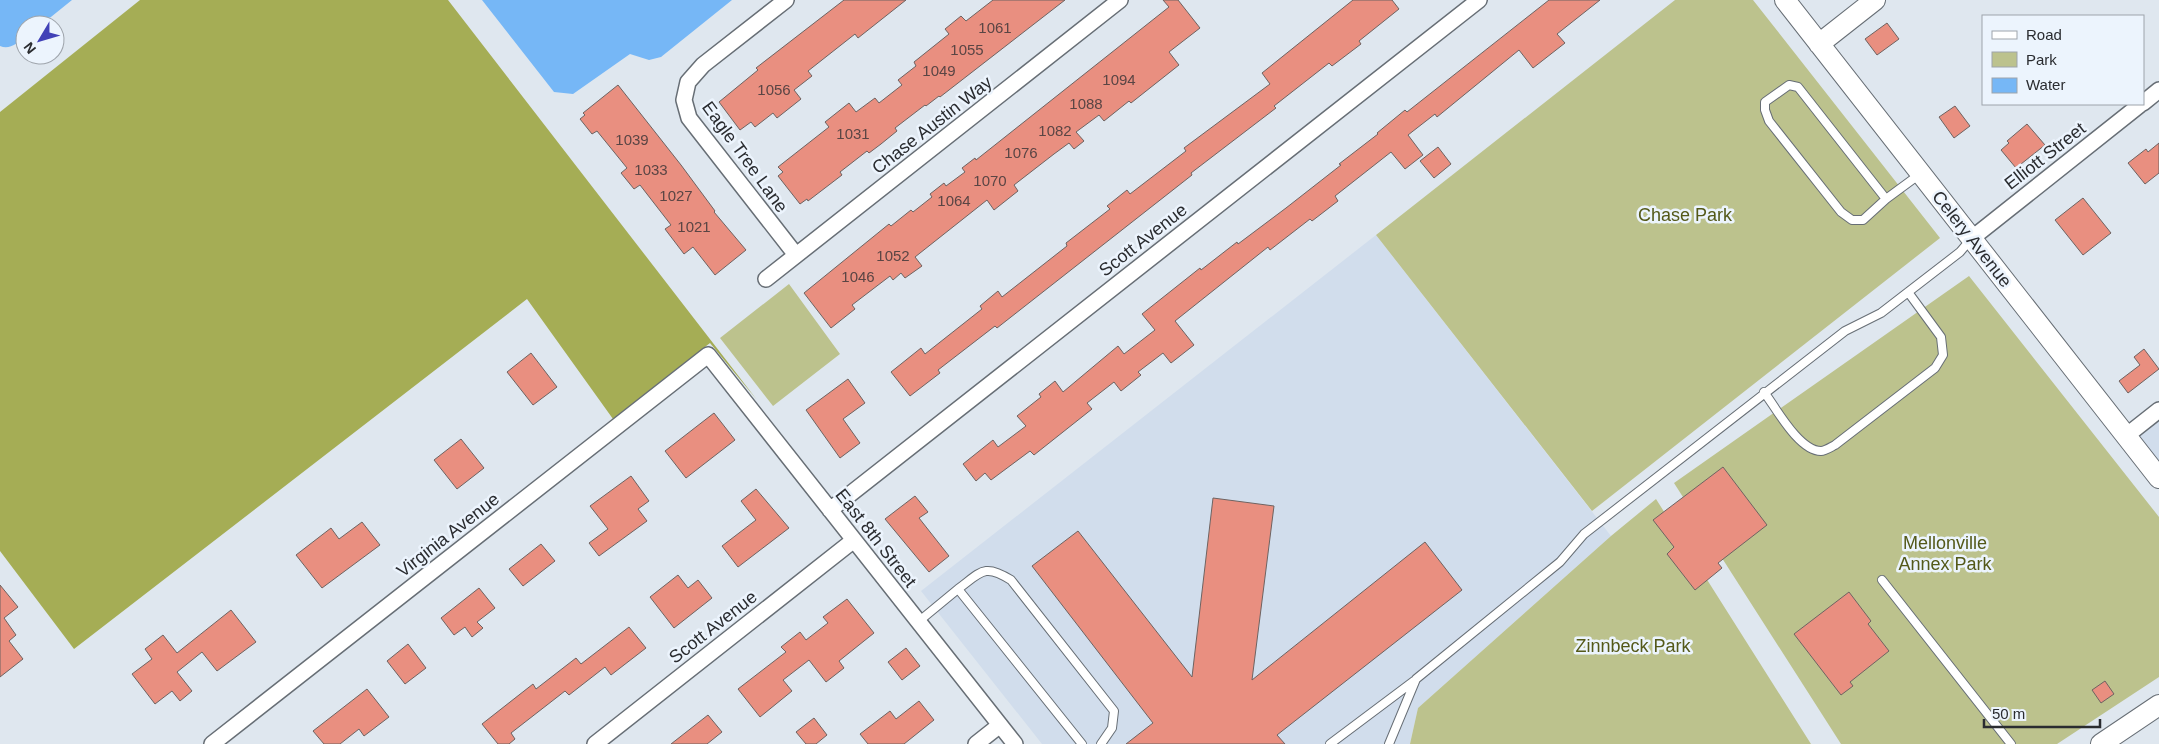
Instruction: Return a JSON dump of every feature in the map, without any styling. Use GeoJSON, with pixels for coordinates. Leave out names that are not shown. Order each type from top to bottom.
{"type":"FeatureCollection","features":[{"type":"Feature","properties":{"kind":"main road","name":"Celery Avenue"},"geometry":{"type":"LineString","coordinates":[[1785,0],[2159,478]]}},
{"type":"Feature","properties":{"kind":"main road"},"geometry":{"type":"LineString","coordinates":[[1819,44],[1875,0]]}},
{"type":"Feature","properties":{"kind":"main road"},"geometry":{"type":"LineString","coordinates":[[2101,744],[2159,705]]}},
{"type":"Feature","properties":{"kind":"street","name":"Eagle Tree Lane"},"geometry":{"type":"LineString","coordinates":[[786,0],[703,65],[688,82],[684,100],[689,118],[796,255]]}},
{"type":"Feature","properties":{"kind":"street","name":"Chase Austin Way"},"geometry":{"type":"LineString","coordinates":[[766,279],[1120,0]]}},
{"type":"Feature","properties":{"kind":"street","name":"Scott Avenue"},"geometry":{"type":"LineString","coordinates":[[830,510],[1479,0]]}},
{"type":"Feature","properties":{"kind":"street","name":"Elliott Street"},"geometry":{"type":"LineString","coordinates":[[2144,101],[2159,90]]}},
{"type":"Feature","properties":{"kind":"street","name":"Elliott Street"},"geometry":{"type":"LineString","coordinates":[[1971,239],[2139,105]]}},
{"type":"Feature","properties":{"kind":"street","name":"East 8th Street"},"geometry":{"type":"LineString","coordinates":[[708,355],[1015,744]]}},
{"type":"Feature","properties":{"kind":"street","name":"Virginia Avenue"},"geometry":{"type":"LineString","coordinates":[[212,744],[708,355]]}},
{"type":"Feature","properties":{"kind":"street"},"geometry":{"type":"LineString","coordinates":[[2126,436],[2159,410]]}},
{"type":"Feature","properties":{"kind":"street","name":"Scott Avenue"},"geometry":{"type":"LineString","coordinates":[[595,744],[854,540]]}},
{"type":"Feature","properties":{"kind":"street"},"geometry":{"type":"LineString","coordinates":[[976,744],[1000,725]]}},
{"type":"Feature","properties":{"kind":"lane"},"geometry":{"type":"LineString","coordinates":[[1886,199],[1798,88],[1789,85],[1765,102],[1765,110],[1769,121],[1841,212],[1852,220],[1863,220],[1886,199],[1920,174]]}},
{"type":"Feature","properties":{"kind":"lane"},"geometry":{"type":"LineString","coordinates":[[1330,744],[1416,679],[1560,562],[1584,534],[1764,392],[1845,331],[1881,313],[1960,252],[1971,239]]}},
{"type":"Feature","properties":{"kind":"lane"},"geometry":{"type":"LineString","coordinates":[[1764,392],[1796,437],[1812,449],[1822,451],[1836,445],[1935,368],[1943,355],[1941,337],[1908,292]]}},
{"type":"Feature","properties":{"kind":"lane"},"geometry":{"type":"LineString","coordinates":[[918,622],[983,571],[996,571],[1011,580],[1114,711],[1112,728],[1101,744]]}},
{"type":"Feature","properties":{"kind":"lane"},"geometry":{"type":"LineString","coordinates":[[1882,580],[2011,744]]}},
{"type":"Feature","properties":{"kind":"lane"},"geometry":{"type":"LineString","coordinates":[[958,589],[1082,744]]}},
{"type":"Feature","properties":{"kind":"lane"},"geometry":{"type":"LineString","coordinates":[[1389,744],[1416,679]]}},
{"type":"Feature","properties":{"kind":"shaded area"},"geometry":{"type":"Polygon","coordinates":[[[1376,235],[1611,536],[1418,708],[1410,744],[1042,744],[921,591],[1376,235]]]}},
{"type":"Feature","properties":{"kind":"shaded area"},"geometry":{"type":"Polygon","coordinates":[[[2159,420],[2159,464],[2138,437],[2159,420]]]}},
{"type":"Feature","properties":{"kind":"green space"},"geometry":{"type":"Polygon","coordinates":[[[140,0],[448,0],[757,400],[710,343],[613,419],[527,299],[74,649],[0,551],[0,112],[59,65],[65,65],[65,60],[140,0]]]}},
{"type":"Feature","properties":{"kind":"green space","name":"Chase Park"},"geometry":{"type":"Polygon","coordinates":[[[1675,0],[1753,0],[1940,238],[1592,511],[1376,235],[1675,0]]]}},
{"type":"Feature","properties":{"kind":"green space","name":"Mellonville Annex Park"},"geometry":{"type":"Polygon","coordinates":[[[1969,276],[2159,517],[2159,677],[2057,744],[1841,744],[1674,483],[1969,276]]]}},
{"type":"Feature","properties":{"kind":"green space"},"geometry":{"type":"Polygon","coordinates":[[[789,284],[840,354],[773,406],[720,338],[789,284]]]}},
{"type":"Feature","properties":{"kind":"green space","name":"Zinnbeck Park"},"geometry":{"type":"Polygon","coordinates":[[[1656,499],[1811,744],[1410,744],[1418,708],[1611,536],[1656,499]]]}},
{"type":"Feature","properties":{"kind":"water"},"geometry":{"type":"Polygon","coordinates":[[[0,0],[72,0],[53,15],[15,15],[15,44],[7,47],[0,46],[0,0]]]}},
{"type":"Feature","properties":{"kind":"water"},"geometry":{"type":"Polygon","coordinates":[[[482,0],[732,0],[661,57],[649,60],[630,54],[573,94],[554,92],[482,0]]]}},
{"type":"Feature","properties":{"kind":"building"},"geometry":{"type":"Polygon","coordinates":[[[844,0],[906,0],[858,38],[855,34],[808,71],[812,76],[794,90],[801,99],[777,118],[773,113],[755,127],[751,122],[740,130],[719,102],[758,70],[756,68],[844,0]]]}},
{"type":"Feature","properties":{"kind":"building"},"geometry":{"type":"Polygon","coordinates":[[[993,0],[1065,0],[940,97],[925,105],[895,128],[897,131],[881,144],[869,153],[867,151],[840,172],[842,175],[808,201],[807,199],[800,204],[778,176],[783,172],[778,167],[829,127],[825,122],[849,103],[856,112],[875,98],[879,103],[902,85],[898,80],[916,66],[914,62],[949,34],[945,29],[961,16],[966,21],[993,0]]]}},
{"type":"Feature","properties":{"kind":"building"},"geometry":{"type":"Polygon","coordinates":[[[1163,0],[1178,0],[1200,28],[1169,52],[1179,65],[1131,103],[1129,101],[1104,121],[1099,115],[1076,132],[1084,141],[1074,149],[1069,143],[1054,154],[1014,185],[1018,191],[994,210],[987,200],[915,257],[922,266],[905,278],[901,273],[893,280],[890,276],[852,305],[855,309],[831,328],[804,293],[889,224],[891,226],[911,210],[913,212],[932,197],[930,194],[944,183],[946,186],[965,172],[962,168],[975,158],[976,160],[1169,7],[1163,0]]]}},
{"type":"Feature","properties":{"kind":"building"},"geometry":{"type":"Polygon","coordinates":[[[1353,0],[1392,0],[1399,9],[1359,41],[1361,44],[1332,66],[1329,63],[1274,106],[1276,108],[1191,173],[1192,175],[997,328],[995,326],[938,370],[940,373],[910,396],[891,372],[921,348],[925,354],[982,309],[980,306],[998,291],[1002,297],[1067,246],[1066,243],[1110,209],[1107,206],[1127,190],[1130,194],[1186,151],[1184,148],[1270,84],[1262,73],[1353,0]]]}},
{"type":"Feature","properties":{"kind":"building"},"geometry":{"type":"Polygon","coordinates":[[[1549,0],[1600,0],[1557,34],[1565,43],[1533,68],[1519,50],[1437,117],[1435,114],[1408,135],[1423,155],[1405,169],[1391,152],[1335,196],[1338,201],[1312,221],[1310,219],[1270,250],[1268,247],[1175,321],[1194,345],[1171,363],[1163,353],[1138,372],[1141,375],[1121,391],[1114,382],[1087,403],[1092,409],[1034,455],[1030,451],[991,480],[985,473],[976,481],[963,464],[993,440],[998,447],[1026,426],[1017,416],[1041,397],[1039,394],[1055,381],[1063,392],[1118,346],[1124,354],[1155,330],[1142,314],[1200,268],[1201,270],[1286,208],[1341,165],[1339,164],[1405,110],[1407,112],[1549,0]]]}},
{"type":"Feature","properties":{"kind":"building"},"geometry":{"type":"Polygon","coordinates":[[[1887,23],[1899,39],[1877,55],[1865,39],[1887,23]]]}},
{"type":"Feature","properties":{"kind":"building"},"geometry":{"type":"Polygon","coordinates":[[[618,85],[681,165],[714,212],[746,250],[715,275],[693,247],[684,254],[665,229],[671,225],[640,185],[634,189],[621,173],[627,168],[597,131],[592,134],[580,119],[585,115],[583,113],[618,85]]]}},
{"type":"Feature","properties":{"kind":"building"},"geometry":{"type":"Polygon","coordinates":[[[1955,106],[1970,126],[1954,138],[1939,117],[1955,106]]]}},
{"type":"Feature","properties":{"kind":"building"},"geometry":{"type":"Polygon","coordinates":[[[2027,124],[2045,145],[2016,168],[2001,150],[2009,143],[2007,141],[2027,124]]]}},
{"type":"Feature","properties":{"kind":"building"},"geometry":{"type":"Polygon","coordinates":[[[2159,143],[2159,173],[2145,184],[2128,163],[2146,149],[2148,152],[2159,143]]]}},
{"type":"Feature","properties":{"kind":"building"},"geometry":{"type":"Polygon","coordinates":[[[1438,147],[1451,164],[1434,178],[1420,161],[1438,147]]]}},
{"type":"Feature","properties":{"kind":"building"},"geometry":{"type":"Polygon","coordinates":[[[2083,198],[2111,233],[2083,255],[2055,220],[2083,198]]]}},
{"type":"Feature","properties":{"kind":"building"},"geometry":{"type":"Polygon","coordinates":[[[2144,349],[2159,369],[2128,393],[2119,381],[2140,365],[2134,357],[2144,349]]]}},
{"type":"Feature","properties":{"kind":"building"},"geometry":{"type":"Polygon","coordinates":[[[531,353],[557,387],[533,405],[507,372],[531,353]]]}},
{"type":"Feature","properties":{"kind":"building"},"geometry":{"type":"Polygon","coordinates":[[[848,379],[865,403],[843,419],[860,443],[840,458],[806,410],[848,379]]]}},
{"type":"Feature","properties":{"kind":"building"},"geometry":{"type":"Polygon","coordinates":[[[714,413],[735,440],[686,478],[665,451],[714,413]]]}},
{"type":"Feature","properties":{"kind":"building"},"geometry":{"type":"Polygon","coordinates":[[[461,439],[484,468],[457,489],[434,460],[461,439]]]}},
{"type":"Feature","properties":{"kind":"building"},"geometry":{"type":"Polygon","coordinates":[[[1723,467],[1767,525],[1718,563],[1722,568],[1695,590],[1667,554],[1674,547],[1653,520],[1723,467]]]}},
{"type":"Feature","properties":{"kind":"building"},"geometry":{"type":"Polygon","coordinates":[[[631,476],[649,501],[638,509],[647,521],[599,556],[589,543],[608,529],[590,506],[631,476]]]}},
{"type":"Feature","properties":{"kind":"building"},"geometry":{"type":"Polygon","coordinates":[[[756,489],[789,528],[738,567],[722,546],[756,520],[741,501],[756,489]]]}},
{"type":"Feature","properties":{"kind":"building"},"geometry":{"type":"Polygon","coordinates":[[[915,496],[928,512],[919,518],[949,556],[929,572],[885,519],[915,496]]]}},
{"type":"Feature","properties":{"kind":"building"},"geometry":{"type":"Polygon","coordinates":[[[1213,498],[1274,506],[1252,680],[1425,542],[1462,590],[1277,735],[1285,744],[1126,744],[1153,723],[1032,566],[1078,531],[1192,677],[1213,498]]]}},
{"type":"Feature","properties":{"kind":"building"},"geometry":{"type":"Polygon","coordinates":[[[362,522],[380,545],[322,588],[296,555],[331,528],[339,539],[362,522]]]}},
{"type":"Feature","properties":{"kind":"building"},"geometry":{"type":"Polygon","coordinates":[[[541,544],[555,561],[523,586],[509,569],[541,544]]]}},
{"type":"Feature","properties":{"kind":"building"},"geometry":{"type":"Polygon","coordinates":[[[678,575],[688,588],[698,580],[712,598],[674,628],[650,597],[678,575]]]}},
{"type":"Feature","properties":{"kind":"building"},"geometry":{"type":"Polygon","coordinates":[[[0,585],[18,607],[4,618],[16,635],[9,641],[23,659],[0,677],[0,585]]]}},
{"type":"Feature","properties":{"kind":"building"},"geometry":{"type":"Polygon","coordinates":[[[479,588],[495,608],[477,622],[483,628],[472,637],[465,627],[454,635],[441,618],[479,588]]]}},
{"type":"Feature","properties":{"kind":"building"},"geometry":{"type":"Polygon","coordinates":[[[1849,592],[1871,621],[1868,624],[1889,651],[1850,682],[1853,686],[1841,695],[1794,634],[1849,592]]]}},
{"type":"Feature","properties":{"kind":"building"},"geometry":{"type":"Polygon","coordinates":[[[847,599],[874,633],[839,661],[844,668],[826,682],[809,660],[783,680],[792,691],[760,717],[738,689],[786,652],[781,647],[800,632],[806,640],[828,623],[823,617],[847,599]]]}},
{"type":"Feature","properties":{"kind":"building"},"geometry":{"type":"Polygon","coordinates":[[[231,610],[256,642],[217,671],[202,652],[177,672],[192,691],[180,701],[172,691],[155,704],[132,674],[152,659],[145,649],[163,635],[177,653],[231,610]]]}},
{"type":"Feature","properties":{"kind":"building"},"geometry":{"type":"Polygon","coordinates":[[[629,627],[646,648],[611,675],[605,667],[569,695],[565,691],[511,733],[515,739],[509,744],[498,744],[482,724],[533,684],[536,689],[576,658],[581,664],[629,627]]]}},
{"type":"Feature","properties":{"kind":"building"},"geometry":{"type":"Polygon","coordinates":[[[408,644],[426,668],[405,684],[387,661],[408,644]]]}},
{"type":"Feature","properties":{"kind":"building"},"geometry":{"type":"Polygon","coordinates":[[[906,648],[920,666],[902,680],[888,662],[906,648]]]}},
{"type":"Feature","properties":{"kind":"building"},"geometry":{"type":"Polygon","coordinates":[[[2105,681],[2114,694],[2101,703],[2092,690],[2105,681]]]}},
{"type":"Feature","properties":{"kind":"building"},"geometry":{"type":"Polygon","coordinates":[[[367,689],[389,717],[364,736],[359,729],[340,744],[324,744],[313,731],[367,689]]]}},
{"type":"Feature","properties":{"kind":"building"},"geometry":{"type":"Polygon","coordinates":[[[919,701],[934,720],[904,744],[868,744],[860,734],[890,711],[896,719],[919,701]]]}},
{"type":"Feature","properties":{"kind":"building"},"geometry":{"type":"Polygon","coordinates":[[[708,715],[722,732],[707,744],[671,744],[708,715]]]}},
{"type":"Feature","properties":{"kind":"building"},"geometry":{"type":"Polygon","coordinates":[[[814,718],[827,735],[816,744],[806,744],[796,732],[814,718]]]}}]}
